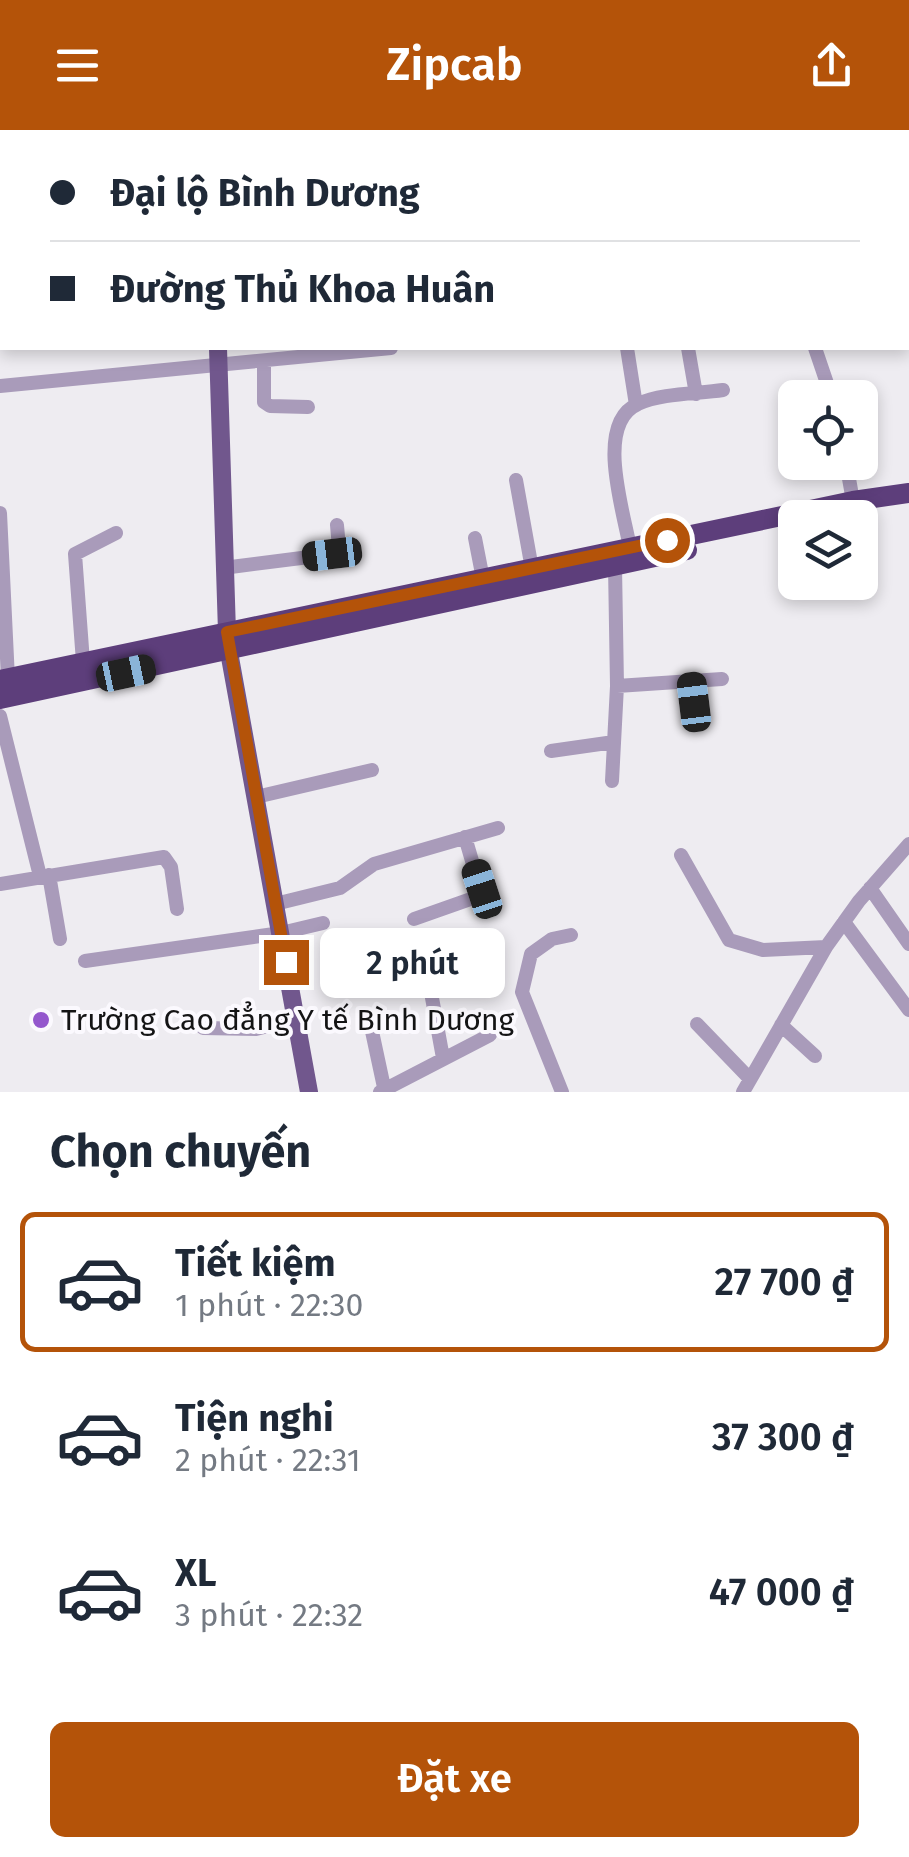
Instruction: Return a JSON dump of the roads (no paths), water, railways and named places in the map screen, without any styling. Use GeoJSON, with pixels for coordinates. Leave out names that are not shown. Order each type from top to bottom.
{"type":"FeatureCollection","features":[{"type":"Feature","properties":{"kind":"highway"},"geometry":{"type":"LineString","coordinates":[[859,500],[909,492]]}},
{"type":"Feature","properties":{"kind":"highway"},"geometry":{"type":"LineString","coordinates":[[878,511],[909,505]]}},
{"type":"Feature","properties":{"kind":"highway"},"geometry":{"type":"LineString","coordinates":[[0,699],[483,579],[778,517]]}},
{"type":"Feature","properties":{"kind":"highway"},"geometry":{"type":"LineString","coordinates":[[4,679],[83,662],[228,642],[778,530]]}},
{"type":"Feature","properties":{"kind":"main road"},"geometry":{"type":"LineString","coordinates":[[218,350],[228,642],[309,1092]]}},
{"type":"Feature","properties":{"kind":"street"},"geometry":{"type":"LineString","coordinates":[[0,386],[372,350]]}},
{"type":"Feature","properties":{"kind":"street"},"geometry":{"type":"LineString","coordinates":[[627,350],[636,405]]}},
{"type":"Feature","properties":{"kind":"street"},"geometry":{"type":"LineString","coordinates":[[688,350],[696,394]]}},
{"type":"Feature","properties":{"kind":"street"},"geometry":{"type":"LineString","coordinates":[[816,350],[826,380]]}},
{"type":"Feature","properties":{"kind":"street"},"geometry":{"type":"LineString","coordinates":[[264,362],[264,402],[270,406],[308,408]]}},
{"type":"Feature","properties":{"kind":"street"},"geometry":{"type":"LineString","coordinates":[[630,548],[613,442],[620,421],[636,405],[722,390]]}},
{"type":"Feature","properties":{"kind":"street"},"geometry":{"type":"LineString","coordinates":[[516,480],[532,569]]}},
{"type":"Feature","properties":{"kind":"street"},"geometry":{"type":"LineString","coordinates":[[0,513],[4,679]]}},
{"type":"Feature","properties":{"kind":"street"},"geometry":{"type":"LineString","coordinates":[[223,568],[332,554],[338,548],[337,524]]}},
{"type":"Feature","properties":{"kind":"street"},"geometry":{"type":"LineString","coordinates":[[83,662],[75,554],[116,533]]}},
{"type":"Feature","properties":{"kind":"street"},"geometry":{"type":"LineString","coordinates":[[474,538],[483,579]]}},
{"type":"Feature","properties":{"kind":"street"},"geometry":{"type":"LineString","coordinates":[[612,780],[617,686],[615,566]]}},
{"type":"Feature","properties":{"kind":"street"},"geometry":{"type":"LineString","coordinates":[[617,686],[722,679]]}},
{"type":"Feature","properties":{"kind":"street"},"geometry":{"type":"LineString","coordinates":[[691,681],[696,724]]}},
{"type":"Feature","properties":{"kind":"street"},"geometry":{"type":"LineString","coordinates":[[0,716],[60,939]]}},
{"type":"Feature","properties":{"kind":"street"},"geometry":{"type":"LineString","coordinates":[[551,751],[614,742]]}},
{"type":"Feature","properties":{"kind":"street"},"geometry":{"type":"LineString","coordinates":[[256,798],[372,770]]}},
{"type":"Feature","properties":{"kind":"street"},"geometry":{"type":"LineString","coordinates":[[275,904],[340,888],[374,864],[498,828]]}},
{"type":"Feature","properties":{"kind":"street"},"geometry":{"type":"LineString","coordinates":[[414,919],[482,895],[465,838]]}},
{"type":"Feature","properties":{"kind":"street"},"geometry":{"type":"LineString","coordinates":[[697,1024],[747,1085],[826,947],[909,844]]}},
{"type":"Feature","properties":{"kind":"street"},"geometry":{"type":"LineString","coordinates":[[680,854],[729,940],[763,950],[826,947]]}},
{"type":"Feature","properties":{"kind":"street"},"geometry":{"type":"LineString","coordinates":[[0,884],[164,857],[171,867],[177,908]]}},
{"type":"Feature","properties":{"kind":"street"},"geometry":{"type":"LineString","coordinates":[[870,888],[909,944]]}},
{"type":"Feature","properties":{"kind":"street"},"geometry":{"type":"LineString","coordinates":[[844,922],[909,1010]]}},
{"type":"Feature","properties":{"kind":"street"},"geometry":{"type":"LineString","coordinates":[[85,961],[282,933],[322,923]]}},
{"type":"Feature","properties":{"kind":"street"},"geometry":{"type":"LineString","coordinates":[[562,1092],[522,992],[531,954],[552,938],[571,935]]}},
{"type":"Feature","properties":{"kind":"street"},"geometry":{"type":"LineString","coordinates":[[426,966],[443,1058]]}},
{"type":"Feature","properties":{"kind":"street"},"geometry":{"type":"LineString","coordinates":[[204,1028],[256,1029],[296,1019]]}},
{"type":"Feature","properties":{"kind":"street"},"geometry":{"type":"LineString","coordinates":[[370,1022],[383,1091],[490,1035]]}},
{"type":"Feature","properties":{"kind":"street"},"geometry":{"type":"LineString","coordinates":[[781,1025],[815,1056]]}},
{"type":"Feature","properties":{"kind":"place","name":"Trường Cao đẳng Y tế Bình Dương"},"geometry":{"type":"Point","coordinates":[41,1020]}}]}
